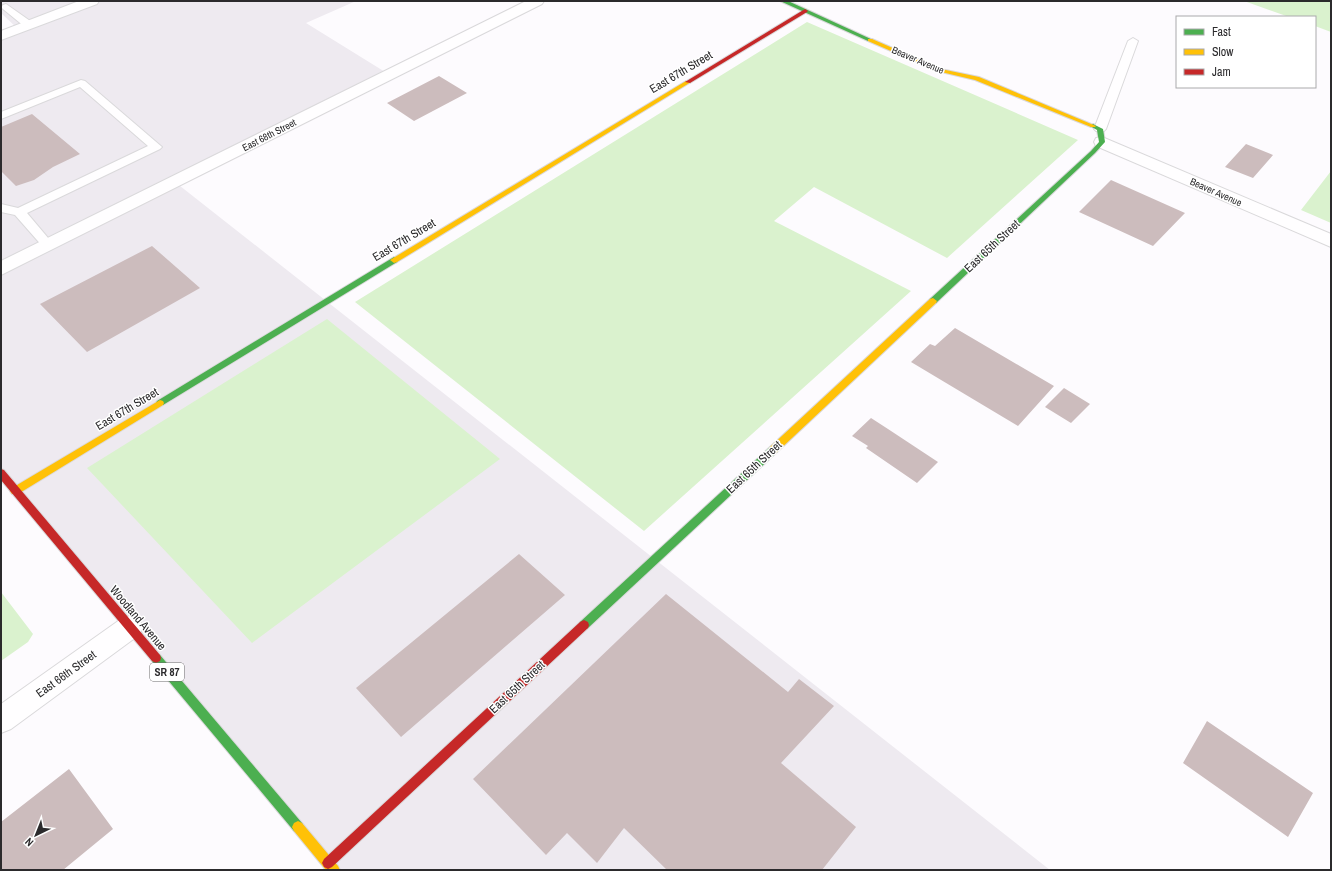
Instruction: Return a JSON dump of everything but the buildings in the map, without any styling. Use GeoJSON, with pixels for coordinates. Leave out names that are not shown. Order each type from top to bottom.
{"type":"FeatureCollection","features":[{"type":"Feature","properties":{"kind":"street"},"geometry":{"type":"LineString","coordinates":[[1,36],[92,1]]}},
{"type":"Feature","properties":{"kind":"street","name":"East 68th Street"},"geometry":{"type":"LineString","coordinates":[[1,268],[537,1]]}},
{"type":"Feature","properties":{"kind":"street","name":"Beaver Avenue"},"geometry":{"type":"LineString","coordinates":[[783,1],[939,70],[977,78],[1331,242]]}},
{"type":"Feature","properties":{"kind":"street","name":"East 67th Street"},"geometry":{"type":"LineString","coordinates":[[15,491],[805,11]]}},
{"type":"Feature","properties":{"kind":"street","name":"East 65th Street"},"geometry":{"type":"LineString","coordinates":[[331,867],[1093,152],[1101,136]]}},
{"type":"Feature","properties":{"kind":"street","name":"Woodland Avenue"},"geometry":{"type":"LineString","coordinates":[[1,473],[331,867]]}},
{"type":"Feature","properties":{"kind":"street","name":"East 66th Street"},"geometry":{"type":"LineString","coordinates":[[1,720],[130,628]]}},
{"type":"Feature","properties":{"kind":"lane"},"geometry":{"type":"LineString","coordinates":[[6,7],[29,25]]}},
{"type":"Feature","properties":{"kind":"lane","name":"East 65th Street"},"geometry":{"type":"LineString","coordinates":[[1101,136],[1132,41]]}},
{"type":"Feature","properties":{"kind":"lane"},"geometry":{"type":"LineString","coordinates":[[1,116],[81,83],[156,147],[19,212]]}},
{"type":"Feature","properties":{"kind":"lane"},"geometry":{"type":"LineString","coordinates":[[1,208],[19,212],[48,245]]}},
{"type":"Feature","properties":{"kind":"shaded area"},"geometry":{"type":"Polygon","coordinates":[[[1,1],[356,1],[306,23],[390,75],[175,182],[1050,870],[334,870],[1,473],[1,36],[18,29],[1,13],[1,1]]]}},
{"type":"Feature","properties":{"kind":"green space"},"geometry":{"type":"Polygon","coordinates":[[[1244,1],[1331,1],[1331,32],[1316,26],[1316,16],[1286,16],[1244,1]]]}},
{"type":"Feature","properties":{"kind":"green space"},"geometry":{"type":"Polygon","coordinates":[[[807,22],[1078,140],[947,258],[814,187],[774,221],[911,291],[644,531],[355,302],[807,22]]]}},
{"type":"Feature","properties":{"kind":"green space"},"geometry":{"type":"Polygon","coordinates":[[[1331,171],[1331,223],[1301,210],[1331,171]]]}},
{"type":"Feature","properties":{"kind":"green space"},"geometry":{"type":"Polygon","coordinates":[[[327,319],[500,459],[252,643],[87,468],[327,319]]]}},
{"type":"Feature","properties":{"kind":"green space"},"geometry":{"type":"Polygon","coordinates":[[[1,592],[33,634],[28,642],[1,661],[1,592]]]}},
{"type":"Feature","properties":{"kind":"traffic: fast"},"geometry":{"type":"LineString","coordinates":[[783,1],[870,40]]}},
{"type":"Feature","properties":{"kind":"traffic: fast"},"geometry":{"type":"LineString","coordinates":[[933,301],[1093,152],[1102,142],[1100,129],[1093,126]]}},
{"type":"Feature","properties":{"kind":"traffic: fast"},"geometry":{"type":"LineString","coordinates":[[160,403],[394,260]]}},
{"type":"Feature","properties":{"kind":"traffic: fast"},"geometry":{"type":"LineString","coordinates":[[584,625],[773,450]]}},
{"type":"Feature","properties":{"kind":"traffic: fast"},"geometry":{"type":"LineString","coordinates":[[156,658],[298,827]]}},
{"type":"Feature","properties":{"kind":"traffic: slow"},"geometry":{"type":"LineString","coordinates":[[870,40],[939,70],[977,78],[1093,126]]}},
{"type":"Feature","properties":{"kind":"traffic: slow"},"geometry":{"type":"LineString","coordinates":[[394,260],[688,82]]}},
{"type":"Feature","properties":{"kind":"traffic: slow"},"geometry":{"type":"LineString","coordinates":[[773,450],[933,301]]}},
{"type":"Feature","properties":{"kind":"traffic: slow"},"geometry":{"type":"LineString","coordinates":[[15,491],[160,403]]}},
{"type":"Feature","properties":{"kind":"traffic: slow"},"geometry":{"type":"LineString","coordinates":[[298,827],[334,870]]}},
{"type":"Feature","properties":{"kind":"traffic: jam"},"geometry":{"type":"LineString","coordinates":[[688,82],[805,11]]}},
{"type":"Feature","properties":{"kind":"traffic: jam"},"geometry":{"type":"LineString","coordinates":[[1,473],[156,658]]}},
{"type":"Feature","properties":{"kind":"traffic: jam"},"geometry":{"type":"LineString","coordinates":[[328,863],[584,625]]}}]}
